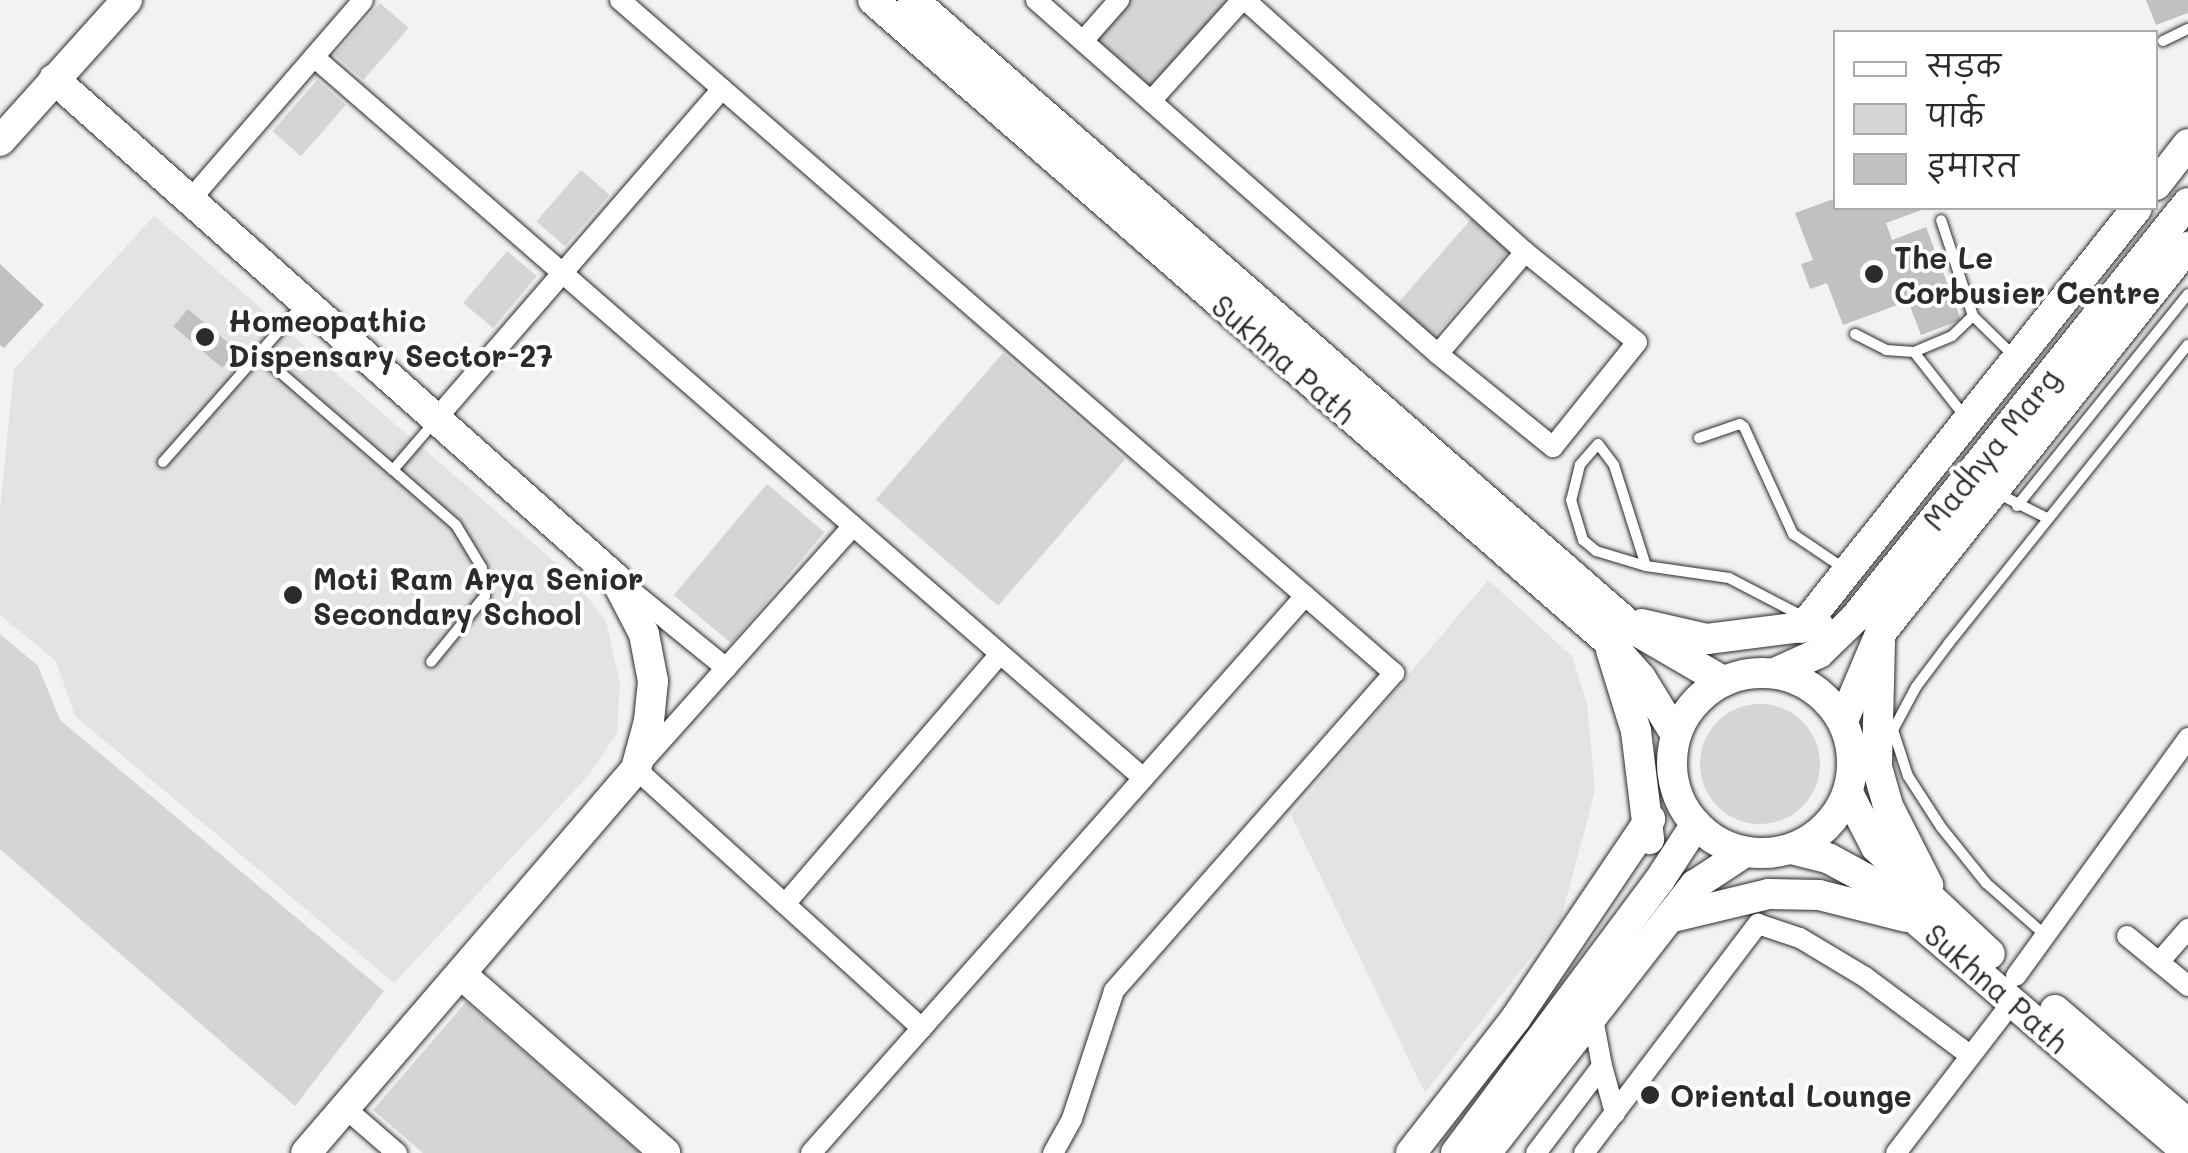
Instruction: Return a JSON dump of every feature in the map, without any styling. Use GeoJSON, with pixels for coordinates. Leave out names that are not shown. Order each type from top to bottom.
{"type":"FeatureCollection","features":[{"type":"Feature","properties":{"kind":"main road"},"geometry":{"type":"LineString","coordinates":[[0,141],[127,0]]}},
{"type":"Feature","properties":{"kind":"main road","name":"Sukhna Path"},"geometry":{"type":"LineString","coordinates":[[873,0],[1616,631],[1724,681]]}},
{"type":"Feature","properties":{"kind":"main road","name":"Sukhna Path"},"geometry":{"type":"LineString","coordinates":[[913,0],[1616,631],[1676,735]]}},
{"type":"Feature","properties":{"kind":"main road"},"geometry":{"type":"LineString","coordinates":[[54,79],[615,578],[644,634],[652,680],[649,722],[636,769],[306,1153]]}},
{"type":"Feature","properties":{"kind":"main road"},"geometry":{"type":"LineString","coordinates":[[2158,180],[2188,144]]}},
{"type":"Feature","properties":{"kind":"main road","name":"Madhya Marg"},"geometry":{"type":"LineString","coordinates":[[1842,721],[1868,626],[1899,563],[2188,203]]}},
{"type":"Feature","properties":{"kind":"main road"},"geometry":{"type":"LineString","coordinates":[[1806,624],[2135,210]]}},
{"type":"Feature","properties":{"kind":"main road","name":"Madhya Marg"},"geometry":{"type":"LineString","coordinates":[[1775,673],[1868,626],[2006,499],[2188,247]]}},
{"type":"Feature","properties":{"kind":"main road"},"geometry":{"type":"LineString","coordinates":[[1899,563],[1910,490]]}},
{"type":"Feature","properties":{"kind":"main road"},"geometry":{"type":"LineString","coordinates":[[1658,907],[1650,819],[1616,631],[1707,638],[1806,624],[1868,626],[1877,767],[1930,914]]}},
{"type":"Feature","properties":{"kind":"main road"},"geometry":{"type":"LineString","coordinates":[[1775,673],[1810,686],[1830,702],[1842,721],[1852,752],[1848,793],[1822,831],[1790,850],[1745,852],[1716,841],[1696,824],[1679,798],[1673,777],[1676,735],[1707,691],[1724,681],[1775,673]]}},
{"type":"Feature","properties":{"kind":"main road","name":"Sukhna Path"},"geometry":{"type":"LineString","coordinates":[[1848,793],[1876,847],[1930,914],[2188,1153]]}},
{"type":"Feature","properties":{"kind":"main road"},"geometry":{"type":"LineString","coordinates":[[1411,1153],[1516,1018],[1650,819]]}},
{"type":"Feature","properties":{"kind":"main road"},"geometry":{"type":"LineString","coordinates":[[1456,1153],[1581,1007],[1658,907],[1696,824]]}},
{"type":"Feature","properties":{"kind":"main road","name":"Sukhna Path"},"geometry":{"type":"LineString","coordinates":[[1790,850],[1828,858],[1930,914]]}},
{"type":"Feature","properties":{"kind":"main road"},"geometry":{"type":"LineString","coordinates":[[1658,907],[1745,852]]}},
{"type":"Feature","properties":{"kind":"main road"},"geometry":{"type":"LineString","coordinates":[[1658,907],[1769,894],[1820,895],[1930,914]]}},
{"type":"Feature","properties":{"kind":"main road"},"geometry":{"type":"LineString","coordinates":[[462,976],[665,1153]]}},
{"type":"Feature","properties":{"kind":"main road","name":"Sukhna Path"},"geometry":{"type":"LineString","coordinates":[[2014,988],[2188,1124]]}},
{"type":"Feature","properties":{"kind":"main road"},"geometry":{"type":"LineString","coordinates":[[1516,1018],[1581,1007]]}},
{"type":"Feature","properties":{"kind":"main road"},"geometry":{"type":"LineString","coordinates":[[1486,1153],[1581,1007]]}},
{"type":"Feature","properties":{"kind":"street"},"geometry":{"type":"LineString","coordinates":[[190,200],[363,0]]}},
{"type":"Feature","properties":{"kind":"street"},"geometry":{"type":"LineString","coordinates":[[620,0],[1394,673],[1114,991],[1072,1119],[1053,1153]]}},
{"type":"Feature","properties":{"kind":"street"},"geometry":{"type":"LineString","coordinates":[[1036,0],[1438,354],[1554,447],[1636,342],[1526,252],[1244,0],[1151,101]]}},
{"type":"Feature","properties":{"kind":"street"},"geometry":{"type":"LineString","coordinates":[[1083,41],[1119,0]]}},
{"type":"Feature","properties":{"kind":"street"},"geometry":{"type":"LineString","coordinates":[[314,57],[1143,778]]}},
{"type":"Feature","properties":{"kind":"street"},"geometry":{"type":"LineString","coordinates":[[436,419],[722,90]]}},
{"type":"Feature","properties":{"kind":"street"},"geometry":{"type":"LineString","coordinates":[[1438,354],[1526,252]]}},
{"type":"Feature","properties":{"kind":"street"},"geometry":{"type":"LineString","coordinates":[[853,526],[636,769],[922,1028]]}},
{"type":"Feature","properties":{"kind":"street"},"geometry":{"type":"LineString","coordinates":[[615,578],[726,668]]}},
{"type":"Feature","properties":{"kind":"street"},"geometry":{"type":"LineString","coordinates":[[810,1153],[1305,596]]}},
{"type":"Feature","properties":{"kind":"street"},"geometry":{"type":"LineString","coordinates":[[785,904],[1000,654]]}},
{"type":"Feature","properties":{"kind":"street"},"geometry":{"type":"LineString","coordinates":[[1896,1153],[1971,1056],[2045,935],[2188,738]]}},
{"type":"Feature","properties":{"kind":"street"},"geometry":{"type":"LineString","coordinates":[[1584,1153],[1758,924],[1800,938],[1865,977],[1971,1056]]}},
{"type":"Feature","properties":{"kind":"street"},"geometry":{"type":"LineString","coordinates":[[2160,962],[2188,930]]}},
{"type":"Feature","properties":{"kind":"street"},"geometry":{"type":"LineString","coordinates":[[2127,936],[2188,986]]}},
{"type":"Feature","properties":{"kind":"street"},"geometry":{"type":"LineString","coordinates":[[1581,1007],[1615,1113]]}},
{"type":"Feature","properties":{"kind":"street"},"geometry":{"type":"LineString","coordinates":[[1536,1153],[1602,1066]]}},
{"type":"Feature","properties":{"kind":"street"},"geometry":{"type":"LineString","coordinates":[[345,1108],[396,1153]]}},
{"type":"Feature","properties":{"kind":"lane"},"geometry":{"type":"LineString","coordinates":[[2162,41],[2188,29]]}},
{"type":"Feature","properties":{"kind":"lane"},"geometry":{"type":"LineString","coordinates":[[1940,220],[1972,316],[2016,358]]}},
{"type":"Feature","properties":{"kind":"lane"},"geometry":{"type":"LineString","coordinates":[[2047,518],[2006,499],[2188,294]]}},
{"type":"Feature","properties":{"kind":"lane"},"geometry":{"type":"LineString","coordinates":[[163,462],[305,302]]}},
{"type":"Feature","properties":{"kind":"lane"},"geometry":{"type":"LineString","coordinates":[[1855,334],[1886,350],[1914,352],[1952,336],[1972,316]]}},
{"type":"Feature","properties":{"kind":"lane"},"geometry":{"type":"LineString","coordinates":[[2045,935],[1986,884],[1942,827],[1908,776],[1893,730],[1916,687],[2188,345]]}},
{"type":"Feature","properties":{"kind":"lane"},"geometry":{"type":"LineString","coordinates":[[1914,352],[1967,420]]}},
{"type":"Feature","properties":{"kind":"lane"},"geometry":{"type":"LineString","coordinates":[[259,354],[456,525],[482,568],[484,596],[431,662]]}},
{"type":"Feature","properties":{"kind":"lane"},"geometry":{"type":"LineString","coordinates":[[393,470],[436,419]]}},
{"type":"Feature","properties":{"kind":"lane"},"geometry":{"type":"LineString","coordinates":[[1699,438],[1740,424],[1744,427],[1793,534],[1847,570]]}},
{"type":"Feature","properties":{"kind":"lane"},"geometry":{"type":"LineString","coordinates":[[1646,566],[1614,464],[1598,444],[1574,480],[1573,518],[1583,540],[1596,551],[1646,566],[1729,578],[1806,624]]}},
{"type":"Feature","properties":{"kind":"shaded area","name":"Moti Ram Arya Senior Secondary School"},"geometry":{"type":"Polygon","coordinates":[[[154,216],[571,576],[606,621],[620,683],[617,733],[589,775],[394,983],[75,716],[56,661],[0,615],[0,511],[14,369],[154,216]]]}},
{"type":"Feature","properties":{"kind":"shaded area"},"geometry":{"type":"Polygon","coordinates":[[[1488,580],[1572,656],[1587,703],[1595,791],[1561,919],[1425,1093],[1291,815],[1488,580]]]}},
{"type":"Feature","properties":{"kind":"green space"},"geometry":{"type":"Polygon","coordinates":[[[1130,0],[1232,0],[1149,92],[1093,41],[1130,0]]]}},
{"type":"Feature","properties":{"kind":"green space"},"geometry":{"type":"Polygon","coordinates":[[[380,3],[409,28],[363,80],[335,55],[380,3]]]}},
{"type":"Feature","properties":{"kind":"green space"},"geometry":{"type":"Polygon","coordinates":[[[317,80],[346,105],[301,156],[272,131],[317,80]]]}},
{"type":"Feature","properties":{"kind":"green space"},"geometry":{"type":"Polygon","coordinates":[[[581,170],[610,195],[565,246],[536,221],[581,170]]]}},
{"type":"Feature","properties":{"kind":"green space"},"geometry":{"type":"Polygon","coordinates":[[[1472,218],[1509,250],[1433,338],[1396,306],[1472,218]]]}},
{"type":"Feature","properties":{"kind":"green space"},"geometry":{"type":"Polygon","coordinates":[[[507,251],[537,276],[493,328],[463,303],[507,251]]]}},
{"type":"Feature","properties":{"kind":"green space"},"geometry":{"type":"Polygon","coordinates":[[[1003,353],[1125,459],[998,606],[876,499],[1003,353]]]}},
{"type":"Feature","properties":{"kind":"green space"},"geometry":{"type":"Polygon","coordinates":[[[767,484],[824,532],[731,643],[674,595],[767,484]]]}},
{"type":"Feature","properties":{"kind":"green space"},"geometry":{"type":"Polygon","coordinates":[[[0,634],[38,666],[60,720],[384,991],[295,1106],[0,849],[0,634]]]}},
{"type":"Feature","properties":{"kind":"green space"},"geometry":{"type":"Polygon","coordinates":[[[1760,704],[1783,709],[1802,722],[1815,741],[1820,764],[1815,787],[1802,806],[1783,819],[1760,824],[1737,819],[1718,806],[1705,787],[1700,764],[1705,741],[1718,722],[1737,709],[1760,704]]]}},
{"type":"Feature","properties":{"kind":"green space"},"geometry":{"type":"Polygon","coordinates":[[[466,1002],[640,1153],[423,1153],[373,1110],[466,1002]]]}},
{"type":"Feature","properties":{"kind":"building"},"geometry":{"type":"Polygon","coordinates":[[[2146,0],[2188,0],[2188,13],[2156,25],[2146,0]]]}},
{"type":"Feature","properties":{"kind":"building","name":"The Le Corbusier Centre"},"geometry":{"type":"Polygon","coordinates":[[[1833,199],[1833,210],[1922,210],[1886,223],[1892,240],[1926,227],[1961,320],[1921,335],[1908,301],[1843,325],[1827,283],[1810,289],[1801,264],[1813,260],[1795,213],[1833,199]]]}},
{"type":"Feature","properties":{"kind":"building"},"geometry":{"type":"Polygon","coordinates":[[[0,264],[44,305],[4,348],[0,345],[0,264]]]}},
{"type":"Feature","properties":{"kind":"building"},"geometry":{"type":"Polygon","coordinates":[[[188,309],[237,350],[222,368],[173,327],[188,309]]]}},
{"type":"Feature","properties":{"kind":"place","name":"The Le Corbusier Centre"},"geometry":{"type":"Point","coordinates":[1874,274]}},
{"type":"Feature","properties":{"kind":"place","name":"Homeopathic Dispensary Sector-27"},"geometry":{"type":"Point","coordinates":[205,337]}},
{"type":"Feature","properties":{"kind":"place","name":"Moti Ram Arya Senior Secondary School"},"geometry":{"type":"Point","coordinates":[293,595]}},
{"type":"Feature","properties":{"kind":"place","name":"Oriental Lounge"},"geometry":{"type":"Point","coordinates":[1650,1095]}}]}
